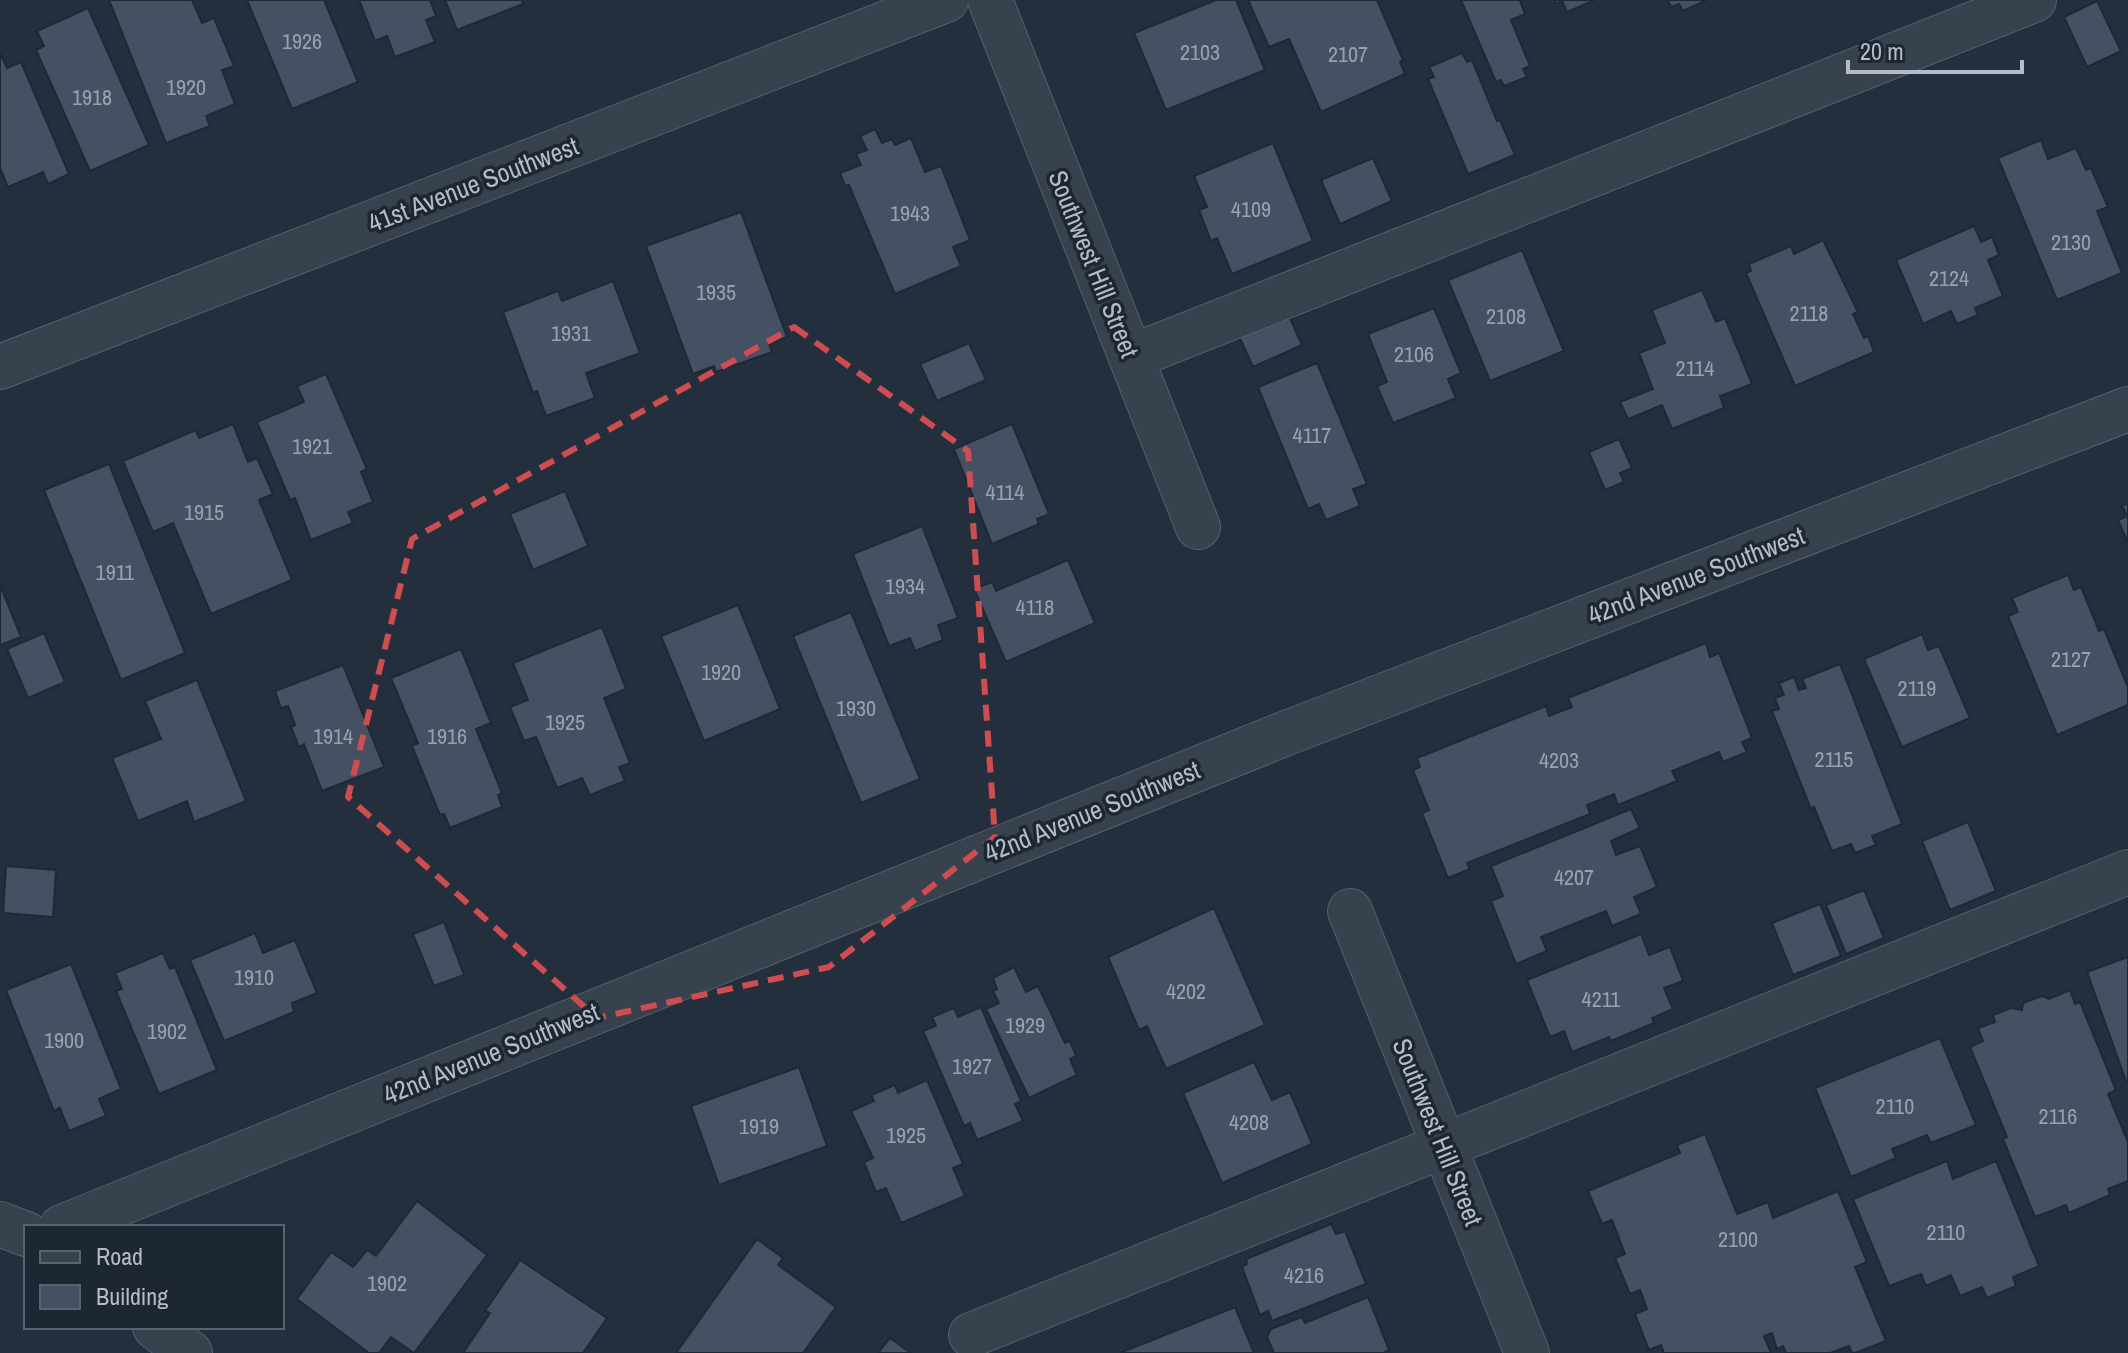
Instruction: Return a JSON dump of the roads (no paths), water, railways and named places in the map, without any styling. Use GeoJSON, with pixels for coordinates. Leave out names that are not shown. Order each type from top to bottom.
{"type":"FeatureCollection","features":[{"type":"Feature","properties":{"kind":"street","name":"41st Avenue Southwest"},"geometry":{"type":"LineString","coordinates":[[0,367],[946,0]]}},
{"type":"Feature","properties":{"kind":"street","name":"Southwest Hill Street"},"geometry":{"type":"LineString","coordinates":[[990,0],[1198,527]]}},
{"type":"Feature","properties":{"kind":"street"},"geometry":{"type":"LineString","coordinates":[[1131,357],[2034,0]]}},
{"type":"Feature","properties":{"kind":"street","name":"42nd Avenue Southwest"},"geometry":{"type":"LineString","coordinates":[[67,1225],[1284,734],[2128,409]]}},
{"type":"Feature","properties":{"kind":"street"},"geometry":{"type":"LineString","coordinates":[[971,1335],[2128,872]]}},
{"type":"Feature","properties":{"kind":"street","name":"Southwest Hill Street"},"geometry":{"type":"LineString","coordinates":[[1350,911],[1527,1353]]}},
{"type":"Feature","properties":{"kind":"street"},"geometry":{"type":"LineString","coordinates":[[0,1224],[24,1233]]}},
{"type":"Feature","properties":{"kind":"street"},"geometry":{"type":"LineString","coordinates":[[158,1329],[190,1353]]}}]}
